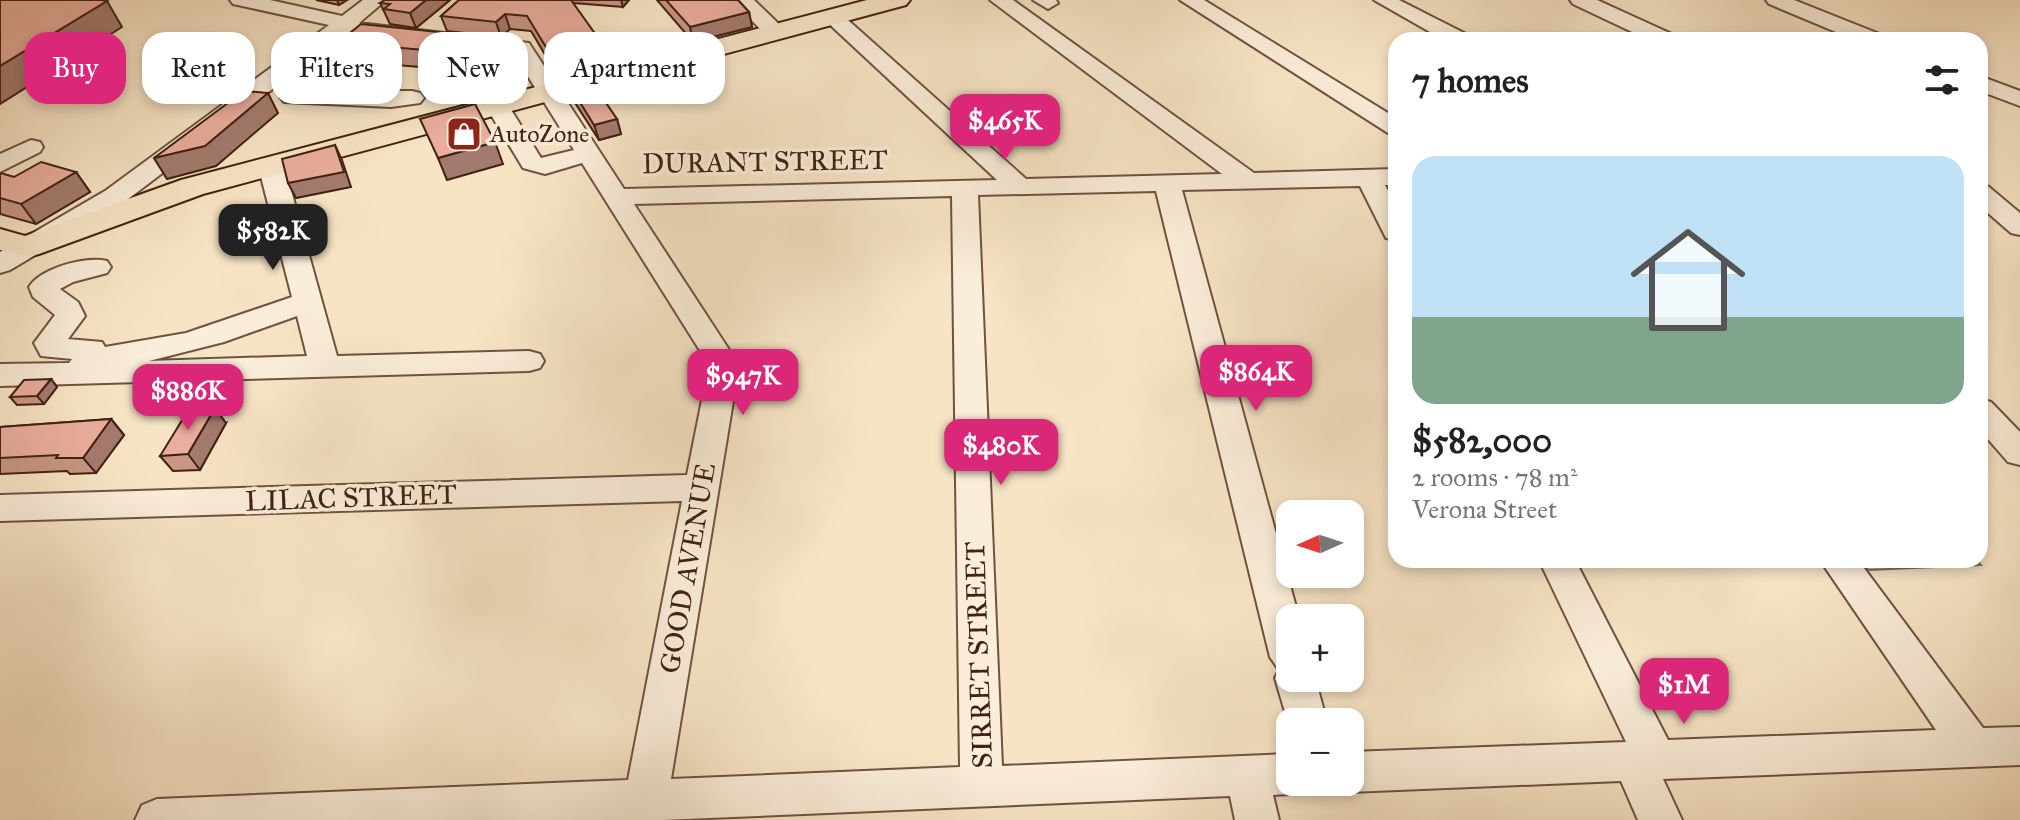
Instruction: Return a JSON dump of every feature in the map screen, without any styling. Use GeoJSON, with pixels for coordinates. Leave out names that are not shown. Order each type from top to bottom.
{"type":"FeatureCollection","features":[{"type":"Feature","properties":{"kind":"main road"},"geometry":{"type":"LineString","coordinates":[[725,45],[897,0]]}},
{"type":"Feature","properties":{"kind":"main road"},"geometry":{"type":"LineString","coordinates":[[9,250],[106,216],[271,165],[544,93]]}},
{"type":"Feature","properties":{"kind":"street","name":"GOOD AVENUE"},"geometry":{"type":"LineString","coordinates":[[240,0],[344,24],[362,32],[418,38]]}},
{"type":"Feature","properties":{"kind":"street"},"geometry":{"type":"LineString","coordinates":[[334,32],[376,0]]}},
{"type":"Feature","properties":{"kind":"street"},"geometry":{"type":"LineString","coordinates":[[742,0],[776,32]]}},
{"type":"Feature","properties":{"kind":"street"},"geometry":{"type":"LineString","coordinates":[[1000,0],[1247,180]]}},
{"type":"Feature","properties":{"kind":"street"},"geometry":{"type":"LineString","coordinates":[[1190,0],[1388,123]]}},
{"type":"Feature","properties":{"kind":"street"},"geometry":{"type":"LineString","coordinates":[[1384,0],[1445,32]]}},
{"type":"Feature","properties":{"kind":"street"},"geometry":{"type":"LineString","coordinates":[[1580,0],[1649,32]]}},
{"type":"Feature","properties":{"kind":"street"},"geometry":{"type":"LineString","coordinates":[[1776,0],[1854,32]]}},
{"type":"Feature","properties":{"kind":"street"},"geometry":{"type":"LineString","coordinates":[[429,32],[448,16]]}},
{"type":"Feature","properties":{"kind":"street"},"geometry":{"type":"LineString","coordinates":[[833,17],[1020,187]]}},
{"type":"Feature","properties":{"kind":"street","name":"GOOD AVENUE"},"geometry":{"type":"LineString","coordinates":[[528,59],[544,84]]}},
{"type":"Feature","properties":{"kind":"street"},"geometry":{"type":"LineString","coordinates":[[255,92],[271,80]]}},
{"type":"Feature","properties":{"kind":"street"},"geometry":{"type":"LineString","coordinates":[[1988,86],[2020,99]]}},
{"type":"Feature","properties":{"kind":"street"},"geometry":{"type":"LineString","coordinates":[[402,99],[412,98]]}},
{"type":"Feature","properties":{"kind":"street"},"geometry":{"type":"LineString","coordinates":[[255,100],[271,107],[277,104]]}},
{"type":"Feature","properties":{"kind":"street"},"geometry":{"type":"LineString","coordinates":[[9,250],[114,197],[240,104]]}},
{"type":"Feature","properties":{"kind":"street","name":"GOOD AVENUE"},"geometry":{"type":"LineString","coordinates":[[557,104],[724,365],[646,798]]}},
{"type":"Feature","properties":{"kind":"street"},"geometry":{"type":"LineString","coordinates":[[497,105],[532,163],[537,166],[589,154]]}},
{"type":"Feature","properties":{"kind":"street"},"geometry":{"type":"LineString","coordinates":[[0,164],[31,147]]}},
{"type":"Feature","properties":{"kind":"street"},"geometry":{"type":"LineString","coordinates":[[271,165],[325,366]]}},
{"type":"Feature","properties":{"kind":"street","name":"DURANT STREET"},"geometry":{"type":"LineString","coordinates":[[616,197],[1388,177]]}},
{"type":"Feature","properties":{"kind":"street"},"geometry":{"type":"LineString","coordinates":[[1369,178],[1388,216]]}},
{"type":"Feature","properties":{"kind":"street"},"geometry":{"type":"LineString","coordinates":[[1167,182],[1276,604]]}},
{"type":"Feature","properties":{"kind":"street","name":"SIRRET STREET"},"geometry":{"type":"LineString","coordinates":[[965,188],[982,786]]}},
{"type":"Feature","properties":{"kind":"street"},"geometry":{"type":"LineString","coordinates":[[1988,199],[2020,227]]}},
{"type":"Feature","properties":{"kind":"street"},"geometry":{"type":"LineString","coordinates":[[84,364],[91,349],[52,349],[49,343],[70,316],[68,309],[43,291],[43,287],[63,276],[97,267]]}},
{"type":"Feature","properties":{"kind":"street"},"geometry":{"type":"LineString","coordinates":[[0,375],[84,364],[150,350],[308,302]]}},
{"type":"Feature","properties":{"kind":"street"},"geometry":{"type":"LineString","coordinates":[[84,364],[325,366],[529,361]]}},
{"type":"Feature","properties":{"kind":"street"},"geometry":{"type":"LineString","coordinates":[[1988,419],[2020,453]]}},
{"type":"Feature","properties":{"kind":"street","name":"LILAC STREET"},"geometry":{"type":"LineString","coordinates":[[0,508],[702,487]]}},
{"type":"Feature","properties":{"kind":"street"},"geometry":{"type":"LineString","coordinates":[[1561,568],[1645,761],[1660,820]]}},
{"type":"Feature","properties":{"kind":"street"},"geometry":{"type":"LineString","coordinates":[[1844,568],[1973,748]]}},
{"type":"Feature","properties":{"kind":"street"},"geometry":{"type":"LineString","coordinates":[[1364,771],[2020,746]]}},
{"type":"Feature","properties":{"kind":"street"},"geometry":{"type":"LineString","coordinates":[[157,820],[452,813],[646,798],[853,805],[982,786],[1276,775]]}},
{"type":"Feature","properties":{"kind":"street"},"geometry":{"type":"LineString","coordinates":[[1247,776],[1257,820]]}},
{"type":"Feature","properties":{"kind":"green space"},"geometry":{"type":"Polygon","coordinates":[[[1867,568],[1913,568],[1868,570],[1867,568]]]}},
{"type":"Feature","properties":{"kind":"building"},"geometry":{"type":"Polygon","coordinates":[[[0,0],[107,1],[56,32],[24,32],[24,51],[0,66],[0,0]]]}},
{"type":"Feature","properties":{"kind":"building"},"geometry":{"type":"Polygon","coordinates":[[[385,0],[426,0],[410,13],[384,9],[390,4],[380,3],[385,0]]]}},
{"type":"Feature","properties":{"kind":"building"},"geometry":{"type":"Polygon","coordinates":[[[459,0],[571,0],[594,32],[544,32],[544,44],[527,16],[505,14],[496,22],[441,16],[459,0]]]}},
{"type":"Feature","properties":{"kind":"building"},"geometry":{"type":"Polygon","coordinates":[[[666,0],[738,0],[749,12],[690,27],[666,0]]]}},
{"type":"Feature","properties":{"kind":"building"},"geometry":{"type":"Polygon","coordinates":[[[361,24],[438,32],[418,32],[418,49],[402,48],[402,32],[351,32],[361,24]]]}},
{"type":"Feature","properties":{"kind":"building"},"geometry":{"type":"Polygon","coordinates":[[[255,92],[268,93],[255,104],[255,92]]]}},
{"type":"Feature","properties":{"kind":"building"},"geometry":{"type":"Polygon","coordinates":[[[227,104],[255,104],[205,146],[154,158],[227,104]]]}},
{"type":"Feature","properties":{"kind":"building"},"geometry":{"type":"Polygon","coordinates":[[[475,104],[495,142],[438,158],[420,119],[475,104]]]}},
{"type":"Feature","properties":{"kind":"building"},"geometry":{"type":"Polygon","coordinates":[[[581,104],[607,104],[617,119],[594,125],[581,104]]]}},
{"type":"Feature","properties":{"kind":"building"},"geometry":{"type":"Polygon","coordinates":[[[335,145],[344,172],[288,183],[282,159],[335,145]]]}},
{"type":"Feature","properties":{"kind":"building"},"geometry":{"type":"Polygon","coordinates":[[[41,162],[76,172],[21,204],[0,198],[0,173],[14,177],[41,162]]]}},
{"type":"Feature","properties":{"kind":"building"},"geometry":{"type":"Polygon","coordinates":[[[51,379],[37,396],[10,397],[24,380],[51,379]]]}},
{"type":"Feature","properties":{"kind":"building"},"geometry":{"type":"Polygon","coordinates":[[[215,408],[188,454],[160,456],[189,409],[215,408]]]}},
{"type":"Feature","properties":{"kind":"building"},"geometry":{"type":"Polygon","coordinates":[[[111,419],[83,458],[56,458],[58,455],[0,458],[0,427],[111,419]]]}},
{"type":"Feature","properties":{"kind":"place","name":"AutoZone"},"geometry":{"type":"Point","coordinates":[464,134]}}]}
